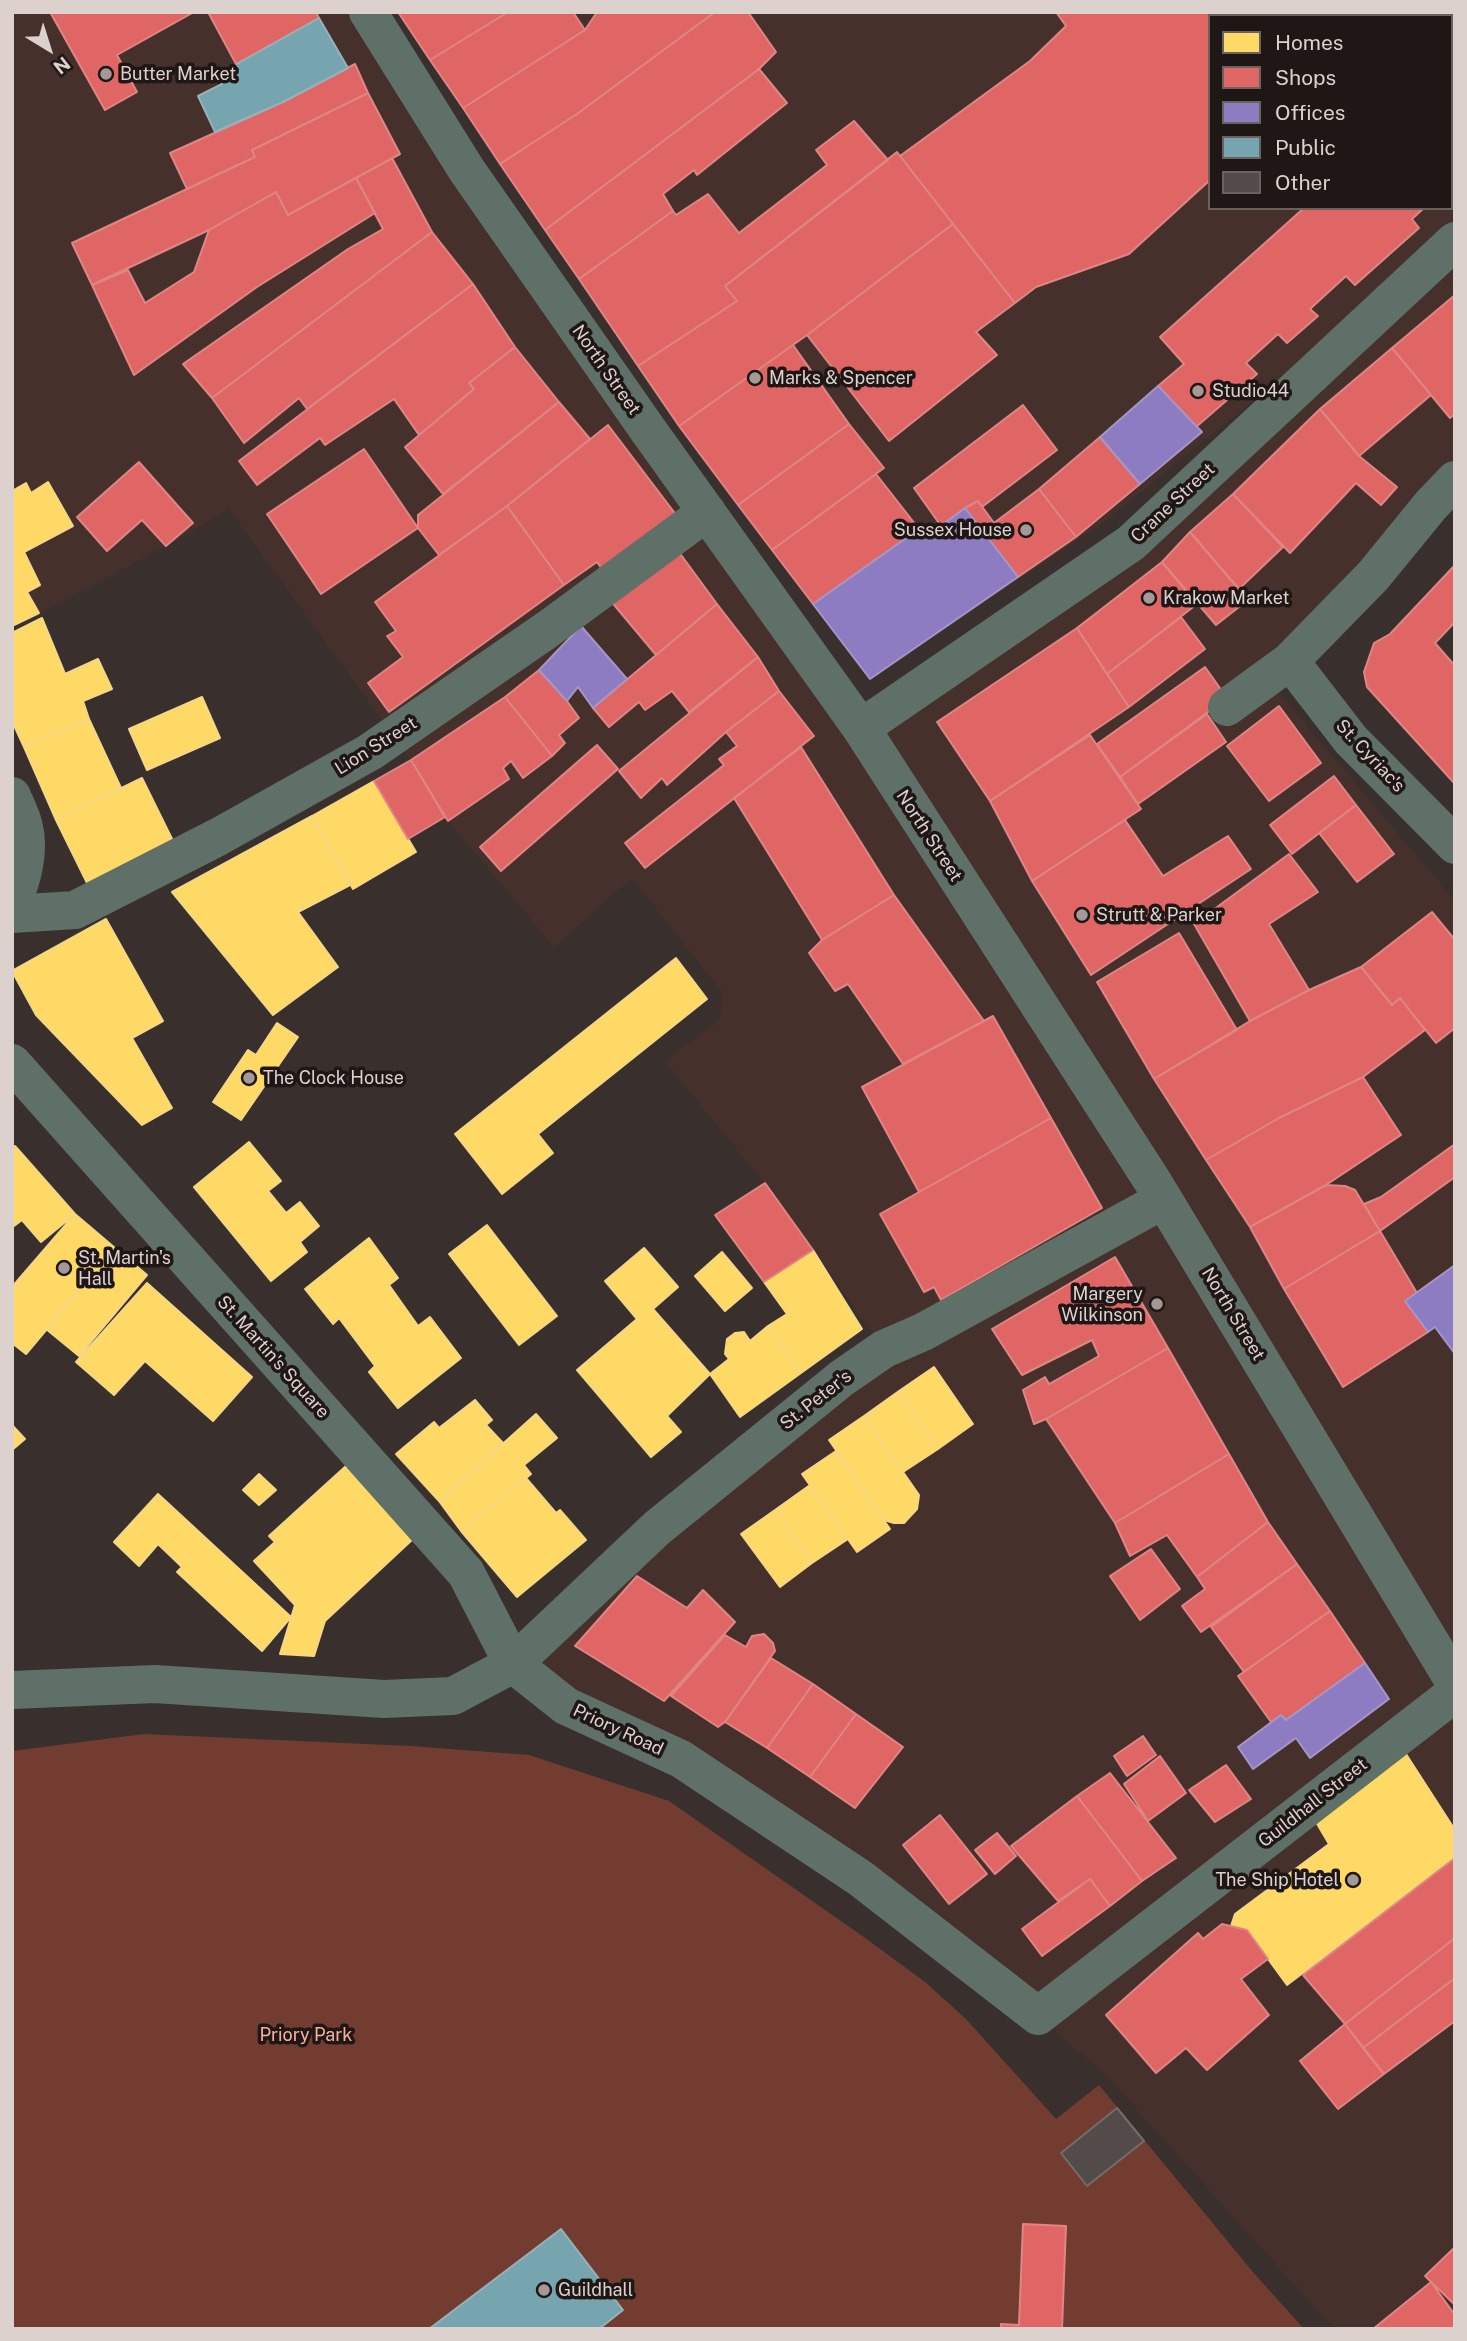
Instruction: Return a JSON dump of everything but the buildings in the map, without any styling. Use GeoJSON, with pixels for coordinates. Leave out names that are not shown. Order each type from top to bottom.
{"type":"FeatureCollection","features":[{"type":"Feature","properties":{"kind":"street","name":"North Street"},"geometry":{"type":"LineString","coordinates":[[368,12],[466,170],[861,728],[1163,1200],[1455,1683]]}},
{"type":"Feature","properties":{"kind":"street","name":"Crane Street"},"geometry":{"type":"LineString","coordinates":[[861,728],[1131,543],[1455,241]]}},
{"type":"Feature","properties":{"kind":"street"},"geometry":{"type":"LineString","coordinates":[[1227,707],[1290,661],[1373,576],[1455,480]]}},
{"type":"Feature","properties":{"kind":"street","name":"Lion Street"},"geometry":{"type":"LineString","coordinates":[[12,914],[75,910],[218,837],[370,752],[548,629],[707,512]]}},
{"type":"Feature","properties":{"kind":"street","name":"St. Cyriac's"},"geometry":{"type":"LineString","coordinates":[[1290,661],[1352,740],[1455,845]]}},
{"type":"Feature","properties":{"kind":"street"},"geometry":{"type":"LineString","coordinates":[[12,796],[24,828],[26,845],[18,890],[12,903]]}},
{"type":"Feature","properties":{"kind":"street","name":"St. Martin's Square"},"geometry":{"type":"LineString","coordinates":[[12,1063],[466,1573],[513,1664]]}},
{"type":"Feature","properties":{"kind":"street","name":"St. Peter's"},"geometry":{"type":"LineString","coordinates":[[513,1664],[657,1528],[842,1378],[884,1349],[923,1332],[1163,1200]]}},
{"type":"Feature","properties":{"kind":"street"},"geometry":{"type":"LineString","coordinates":[[12,1690],[155,1684],[384,1699],[453,1696],[513,1664]]}},
{"type":"Feature","properties":{"kind":"street","name":"Priory Road"},"geometry":{"type":"LineString","coordinates":[[513,1664],[566,1706],[681,1759],[849,1870],[1038,2016]]}},
{"type":"Feature","properties":{"kind":"street","name":"Guildhall Street"},"geometry":{"type":"LineString","coordinates":[[1038,2016],[1455,1693]]}},
{"type":"Feature","properties":{"kind":"shaded area"},"geometry":{"type":"Polygon","coordinates":[[[12,12],[368,12],[861,728],[1131,543],[1455,250],[1455,478],[1256,666],[1455,901],[1455,2329],[1334,2329],[1106,2075],[1038,2016],[513,1664],[884,1349],[773,1193],[665,1062],[720,1019],[722,992],[632,878],[554,947],[445,817],[411,760],[229,509],[166,546],[12,628],[12,12]]]}},
{"type":"Feature","properties":{"kind":"shaded area"},"geometry":{"type":"Polygon","coordinates":[[[398,12],[1329,12],[1330,14],[1208,14],[1208,210],[1453,210],[1453,166],[1455,169],[1455,237],[1104,522],[870,679],[679,426],[398,12]]]}},
{"type":"Feature","properties":{"kind":"green space","name":"Priory Park"},"geometry":{"type":"Polygon","coordinates":[[[144,1734],[410,1746],[529,1755],[669,1801],[925,1982],[966,2019],[1056,2119],[1099,2085],[1252,2271],[1304,2329],[12,2329],[12,1751],[144,1734]]]}},
{"type":"Feature","properties":{"kind":"place","name":"Butter Market"},"geometry":{"type":"Point","coordinates":[106,74]}},
{"type":"Feature","properties":{"kind":"place","name":"Marks & Spencer"},"geometry":{"type":"Point","coordinates":[755,378]}},
{"type":"Feature","properties":{"kind":"place","name":"Studio44"},"geometry":{"type":"Point","coordinates":[1198,391]}},
{"type":"Feature","properties":{"kind":"place","name":"Sussex House"},"geometry":{"type":"Point","coordinates":[1026,530]}},
{"type":"Feature","properties":{"kind":"place","name":"Krakow Market"},"geometry":{"type":"Point","coordinates":[1149,598]}},
{"type":"Feature","properties":{"kind":"place","name":"Strutt & Parker"},"geometry":{"type":"Point","coordinates":[1082,915]}},
{"type":"Feature","properties":{"kind":"place","name":"The Clock House"},"geometry":{"type":"Point","coordinates":[249,1078]}},
{"type":"Feature","properties":{"kind":"place","name":"St. Martin's Hall"},"geometry":{"type":"Point","coordinates":[64,1268]}},
{"type":"Feature","properties":{"kind":"place","name":"Margery Wilkinson"},"geometry":{"type":"Point","coordinates":[1157,1304]}},
{"type":"Feature","properties":{"kind":"place","name":"The Ship Hotel"},"geometry":{"type":"Point","coordinates":[1353,1880]}},
{"type":"Feature","properties":{"kind":"place","name":"Guildhall"},"geometry":{"type":"Point","coordinates":[544,2290]}}]}
